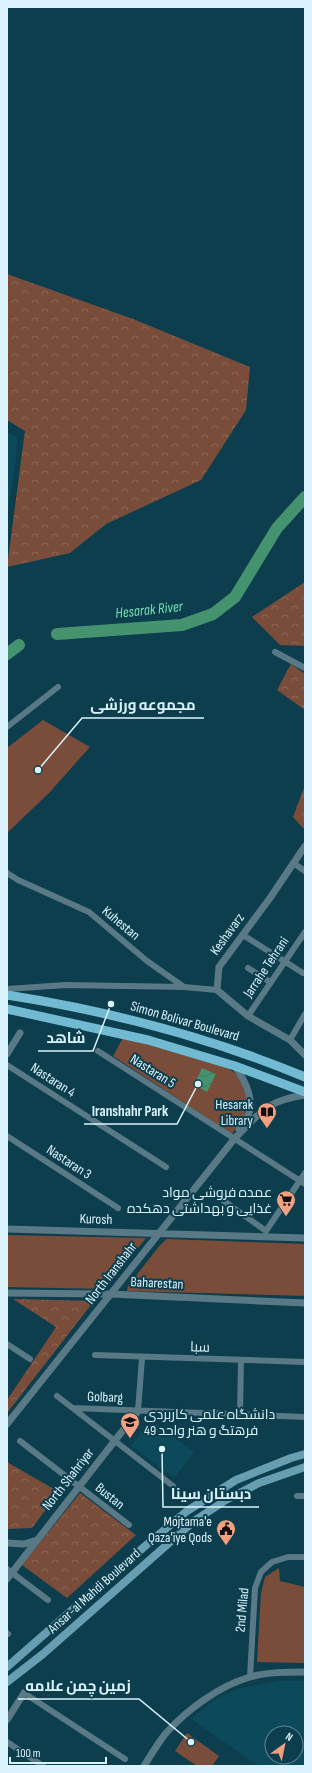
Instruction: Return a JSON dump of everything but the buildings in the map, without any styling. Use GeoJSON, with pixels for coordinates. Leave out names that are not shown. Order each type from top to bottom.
{"type":"FeatureCollection","features":[{"type":"Feature","properties":{"kind":"main road","name":"Simon Bolivar Boulevard"},"geometry":{"type":"LineString","coordinates":[[7,995],[107,1014],[157,1026],[207,1040],[305,1077]]}},
{"type":"Feature","properties":{"kind":"main road","name":"Simon Bolivar Boulevard"},"geometry":{"type":"LineString","coordinates":[[7,1009],[148,1040],[235,1066],[305,1092]]}},
{"type":"Feature","properties":{"kind":"main road","name":"Ansar-al Mahdi Boulevard"},"geometry":{"type":"LineString","coordinates":[[7,1667],[186,1512],[236,1480],[284,1460],[305,1454]]}},
{"type":"Feature","properties":{"kind":"main road","name":"Ansar-al Mahdi Boulevard"},"geometry":{"type":"LineString","coordinates":[[7,1682],[43,1654],[194,1521],[226,1500],[259,1483],[305,1467]]}},
{"type":"Feature","properties":{"kind":"street"},"geometry":{"type":"LineString","coordinates":[[275,652],[305,668]]}},
{"type":"Feature","properties":{"kind":"street"},"geometry":{"type":"LineString","coordinates":[[7,727],[58,687]]}},
{"type":"Feature","properties":{"kind":"street","name":"Keshavarz"},"geometry":{"type":"LineString","coordinates":[[217,990],[219,967],[305,846]]}},
{"type":"Feature","properties":{"kind":"street"},"geometry":{"type":"LineString","coordinates":[[293,863],[305,871]]}},
{"type":"Feature","properties":{"kind":"street","name":"Kuhestan"},"geometry":{"type":"LineString","coordinates":[[7,874],[89,912],[147,961],[184,987],[217,990]]}},
{"type":"Feature","properties":{"kind":"street","name":"Jarrahe Tehrani"},"geometry":{"type":"LineString","coordinates":[[248,1016],[305,932]]}},
{"type":"Feature","properties":{"kind":"street"},"geometry":{"type":"LineString","coordinates":[[242,935],[303,973]]}},
{"type":"Feature","properties":{"kind":"street"},"geometry":{"type":"LineString","coordinates":[[248,968],[270,982]]}},
{"type":"Feature","properties":{"kind":"street"},"geometry":{"type":"LineString","coordinates":[[7,989],[66,985],[184,987]]}},
{"type":"Feature","properties":{"kind":"street"},"geometry":{"type":"LineString","coordinates":[[217,990],[248,1016],[290,1040],[305,1055]]}},
{"type":"Feature","properties":{"kind":"street"},"geometry":{"type":"LineString","coordinates":[[290,1040],[305,1014]]}},
{"type":"Feature","properties":{"kind":"street"},"geometry":{"type":"LineString","coordinates":[[7,1054],[20,1033]]}},
{"type":"Feature","properties":{"kind":"street","name":"Nastaran 5"},"geometry":{"type":"LineString","coordinates":[[98,1051],[302,1182]]}},
{"type":"Feature","properties":{"kind":"street","name":"Nastaran 4"},"geometry":{"type":"LineString","coordinates":[[7,1065],[166,1167]]}},
{"type":"Feature","properties":{"kind":"street"},"geometry":{"type":"LineString","coordinates":[[234,1138],[248,1113],[250,1099],[246,1084],[235,1066]]}},
{"type":"Feature","properties":{"kind":"street"},"geometry":{"type":"LineString","coordinates":[[234,1138],[269,1105],[285,1098],[305,1095]]}},
{"type":"Feature","properties":{"kind":"street","name":"Nastaran 3"},"geometry":{"type":"LineString","coordinates":[[7,1136],[118,1208]]}},
{"type":"Feature","properties":{"kind":"street","name":"North Iranshahr"},"geometry":{"type":"LineString","coordinates":[[7,1424],[234,1138]]}},
{"type":"Feature","properties":{"kind":"street"},"geometry":{"type":"LineString","coordinates":[[224,1201],[266,1231],[302,1182],[305,1173]]}},
{"type":"Feature","properties":{"kind":"street","name":"Kurosh"},"geometry":{"type":"LineString","coordinates":[[7,1229],[305,1238]]}},
{"type":"Feature","properties":{"kind":"street","name":"Baharestan"},"geometry":{"type":"LineString","coordinates":[[7,1292],[110,1294],[305,1303]]}},
{"type":"Feature","properties":{"kind":"street"},"geometry":{"type":"LineString","coordinates":[[7,1344],[30,1360]]}},
{"type":"Feature","properties":{"kind":"street","name":"سبا"},"geometry":{"type":"LineString","coordinates":[[95,1355],[142,1358],[305,1362]]}},
{"type":"Feature","properties":{"kind":"street"},"geometry":{"type":"LineString","coordinates":[[138,1411],[142,1358]]}},
{"type":"Feature","properties":{"kind":"street"},"geometry":{"type":"LineString","coordinates":[[240,1415],[241,1360]]}},
{"type":"Feature","properties":{"kind":"street"},"geometry":{"type":"LineString","coordinates":[[58,1396],[174,1486]]}},
{"type":"Feature","properties":{"kind":"street","name":"Golbarg"},"geometry":{"type":"LineString","coordinates":[[73,1408],[305,1417]]}},
{"type":"Feature","properties":{"kind":"street","name":"North Shahriyar"},"geometry":{"type":"LineString","coordinates":[[9,1573],[37,1540],[138,1411]]}},
{"type":"Feature","properties":{"kind":"street","name":"Bustan"},"geometry":{"type":"LineString","coordinates":[[20,1441],[129,1526]]}},
{"type":"Feature","properties":{"kind":"street"},"geometry":{"type":"LineString","coordinates":[[297,1496],[305,1496]]}},
{"type":"Feature","properties":{"kind":"street"},"geometry":{"type":"LineString","coordinates":[[7,1543],[24,1544],[37,1540]]}},
{"type":"Feature","properties":{"kind":"street","name":"2nd Milad"},"geometry":{"type":"LineString","coordinates":[[250,1677],[254,1588],[261,1572],[272,1562],[288,1557],[305,1557]]}},
{"type":"Feature","properties":{"kind":"street"},"geometry":{"type":"LineString","coordinates":[[9,1573],[48,1600]]}},
{"type":"Feature","properties":{"kind":"street"},"geometry":{"type":"LineString","coordinates":[[144,1766],[166,1734],[183,1717],[205,1699],[228,1685],[261,1674],[305,1672]]}},
{"type":"Feature","properties":{"kind":"street"},"geometry":{"type":"LineString","coordinates":[[7,1720],[24,1693],[125,1759]]}},
{"type":"Feature","properties":{"kind":"street"},"geometry":{"type":"LineString","coordinates":[[7,1742],[43,1766]]}},
{"type":"Feature","properties":{"kind":"shaded area"},"geometry":{"type":"Polygon","coordinates":[[[7,432],[17,437],[16,459],[7,517],[7,432]]]}},
{"type":"Feature","properties":{"kind":"shaded area"},"geometry":{"type":"Polygon","coordinates":[[[151,1420],[194,1452],[174,1478],[131,1446],[151,1420]]]}},
{"type":"Feature","properties":{"kind":"shaded area"},"geometry":{"type":"Polygon","coordinates":[[[278,1681],[305,1681],[305,1766],[259,1766],[191,1719],[217,1698],[240,1688],[278,1681]]]}},
{"type":"Feature","properties":{"kind":"green space"},"geometry":{"type":"Polygon","coordinates":[[[7,274],[133,319],[250,367],[246,410],[201,480],[106,524],[70,553],[7,567],[25,431],[7,420],[7,274]]]}},
{"type":"Feature","properties":{"kind":"green space"},"geometry":{"type":"Polygon","coordinates":[[[305,582],[305,646],[280,645],[252,617],[305,582]]]}},
{"type":"Feature","properties":{"kind":"green space"},"geometry":{"type":"Polygon","coordinates":[[[291,664],[305,674],[305,710],[277,690],[291,664]]]}},
{"type":"Feature","properties":{"kind":"green space"},"geometry":{"type":"Polygon","coordinates":[[[43,720],[90,747],[49,793],[7,833],[7,748],[43,720]]]}},
{"type":"Feature","properties":{"kind":"green space"},"geometry":{"type":"Polygon","coordinates":[[[305,785],[305,830],[293,817],[305,785]]]}},
{"type":"Feature","properties":{"kind":"green space"},"geometry":{"type":"Polygon","coordinates":[[[123,1038],[220,1066],[235,1073],[243,1086],[247,1103],[244,1116],[232,1134],[113,1056],[123,1038]]]}},
{"type":"Feature","properties":{"kind":"green space"},"geometry":{"type":"Polygon","coordinates":[[[7,1235],[146,1238],[105,1289],[7,1287],[7,1235]]]}},
{"type":"Feature","properties":{"kind":"green space"},"geometry":{"type":"Polygon","coordinates":[[[167,1239],[305,1244],[305,1296],[127,1291],[128,1286],[160,1245],[167,1239]]]}},
{"type":"Feature","properties":{"kind":"green space"},"geometry":{"type":"Polygon","coordinates":[[[13,1299],[94,1301],[7,1413],[7,1400],[56,1327],[13,1299]]]}},
{"type":"Feature","properties":{"kind":"green space"},"geometry":{"type":"Polygon","coordinates":[[[7,1462],[59,1492],[32,1528],[7,1529],[7,1462]]]}},
{"type":"Feature","properties":{"kind":"green space"},"geometry":{"type":"Polygon","coordinates":[[[80,1493],[136,1535],[67,1598],[22,1565],[80,1493]]]}},
{"type":"Feature","properties":{"kind":"green space"},"geometry":{"type":"Polygon","coordinates":[[[279,1568],[280,1581],[305,1587],[305,1663],[257,1662],[261,1593],[265,1577],[279,1568]]]}},
{"type":"Feature","properties":{"kind":"green space"},"geometry":{"type":"Polygon","coordinates":[[[187,1733],[219,1756],[212,1766],[197,1766],[175,1751],[187,1733]]]}},
{"type":"Feature","properties":{"kind":"water"},"geometry":{"type":"Polygon","coordinates":[[[202,1068],[216,1074],[207,1092],[194,1085],[202,1068]]]}},
{"type":"Feature","properties":{"kind":"waterway","name":"Hesarak River"},"geometry":{"type":"LineString","coordinates":[[57,634],[182,625],[213,614],[235,597],[277,528],[305,497]]}},
{"type":"Feature","properties":{"kind":"waterway","name":"Hesarak River"},"geometry":{"type":"LineString","coordinates":[[7,654],[19,645]]}},
{"type":"Feature","properties":{"kind":"place","name":"مجموعه ورزشی"},"geometry":{"type":"Point","coordinates":[38,770]}},
{"type":"Feature","properties":{"kind":"place","name":"شاهد"},"geometry":{"type":"Point","coordinates":[111,1004]}},
{"type":"Feature","properties":{"kind":"place","name":"Iranshahr Park"},"geometry":{"type":"Point","coordinates":[198,1084]}},
{"type":"Feature","properties":{"kind":"place","name":"Hesarak Library"},"geometry":{"type":"Point","coordinates":[267,1129]}},
{"type":"Feature","properties":{"kind":"place","name":"عمده فروشی مواد غذایی و بهداشتی دهکده"},"geometry":{"type":"Point","coordinates":[286,1217]}},
{"type":"Feature","properties":{"kind":"place","name":"دانشگاه علمی کاربردی فرهتگ و هنر واحد 49"},"geometry":{"type":"Point","coordinates":[130,1439]}},
{"type":"Feature","properties":{"kind":"place","name":"دبستان سینا"},"geometry":{"type":"Point","coordinates":[162,1449]}},
{"type":"Feature","properties":{"kind":"place","name":"Mojtama'e Qaza'iye Qods"},"geometry":{"type":"Point","coordinates":[226,1546]}},
{"type":"Feature","properties":{"kind":"place","name":"زمین چمن علامه"},"geometry":{"type":"Point","coordinates":[191,1742]}}]}
